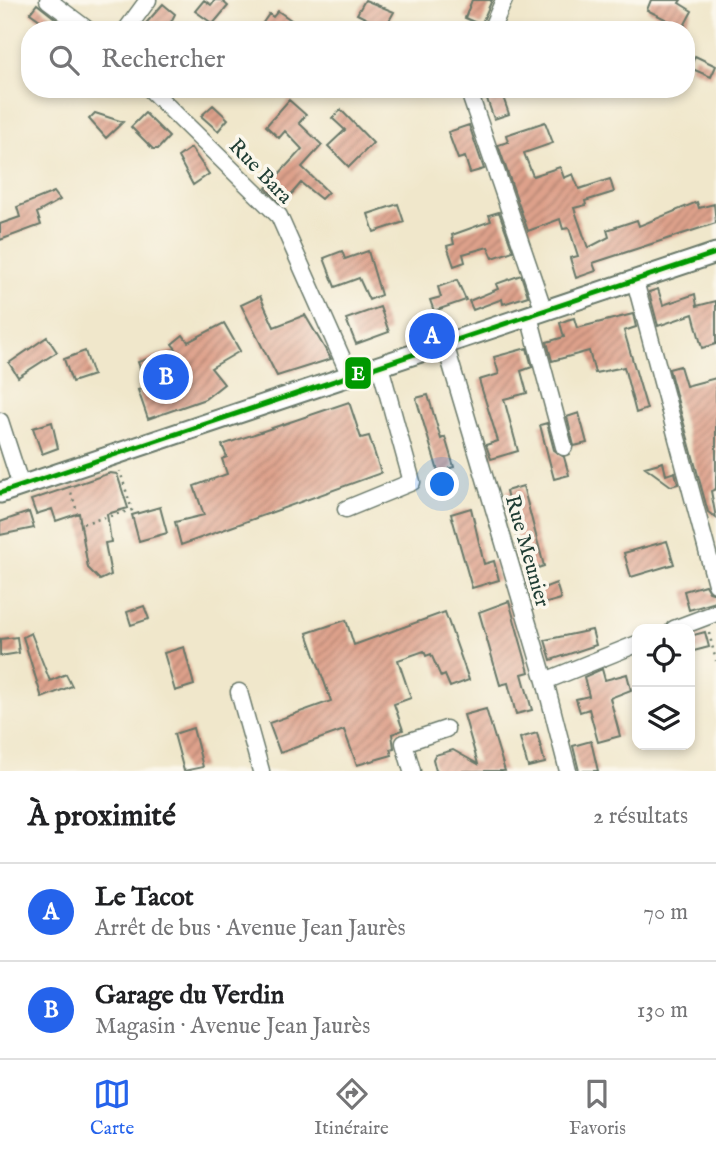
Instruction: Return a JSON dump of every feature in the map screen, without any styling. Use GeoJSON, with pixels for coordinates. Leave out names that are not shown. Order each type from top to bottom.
{"type":"FeatureCollection","features":[{"type":"Feature","properties":{"kind":"main road"},"geometry":{"type":"LineString","coordinates":[[0,493],[716,253]]}},
{"type":"Feature","properties":{"kind":"street"},"geometry":{"type":"LineString","coordinates":[[48,0],[76,21]]}},
{"type":"Feature","properties":{"kind":"street"},"geometry":{"type":"LineString","coordinates":[[133,21],[148,0]]}},
{"type":"Feature","properties":{"kind":"street"},"geometry":{"type":"LineString","coordinates":[[495,21],[504,0]]}},
{"type":"Feature","properties":{"kind":"street","name":"Rue Bara"},"geometry":{"type":"LineString","coordinates":[[159,98],[279,216],[350,376]]}},
{"type":"Feature","properties":{"kind":"street"},"geometry":{"type":"LineString","coordinates":[[471,98],[537,314],[564,446]]}},
{"type":"Feature","properties":{"kind":"street"},"geometry":{"type":"LineString","coordinates":[[635,281],[716,584]]}},
{"type":"Feature","properties":{"kind":"street","name":"Rue Meunier"},"geometry":{"type":"LineString","coordinates":[[445,344],[545,681],[568,771]]}},
{"type":"Feature","properties":{"kind":"street"},"geometry":{"type":"LineString","coordinates":[[346,509],[412,482],[380,366]]}},
{"type":"Feature","properties":{"kind":"street"},"geometry":{"type":"LineString","coordinates":[[0,421],[21,486]]}},
{"type":"Feature","properties":{"kind":"street"},"geometry":{"type":"LineString","coordinates":[[687,624],[716,613]]}},
{"type":"Feature","properties":{"kind":"street"},"geometry":{"type":"LineString","coordinates":[[545,681],[632,646]]}},
{"type":"Feature","properties":{"kind":"street"},"geometry":{"type":"LineString","coordinates":[[239,692],[261,771]]}},
{"type":"Feature","properties":{"kind":"street"},"geometry":{"type":"LineString","coordinates":[[412,771],[404,743],[446,729]]}},
{"type":"Feature","properties":{"kind":"path"},"geometry":{"type":"LineString","coordinates":[[65,472],[81,524],[132,510],[115,454]]}},
{"type":"Feature","properties":{"kind":"path"},"geometry":{"type":"LineString","coordinates":[[712,647],[716,661]]}},
{"type":"Feature","properties":{"kind":"building"},"geometry":{"type":"Polygon","coordinates":[[[204,0],[211,5],[215,0],[221,0],[228,6],[216,21],[209,21],[195,11],[204,0]]]}},
{"type":"Feature","properties":{"kind":"building"},"geometry":{"type":"Polygon","coordinates":[[[365,0],[394,12],[389,21],[371,21],[357,14],[365,0]]]}},
{"type":"Feature","properties":{"kind":"building"},"geometry":{"type":"Polygon","coordinates":[[[472,0],[492,0],[483,21],[465,18],[472,0]]]}},
{"type":"Feature","properties":{"kind":"building"},"geometry":{"type":"Polygon","coordinates":[[[651,0],[681,0],[679,3],[692,11],[687,21],[669,21],[647,10],[651,0]]]}},
{"type":"Feature","properties":{"kind":"building"},"geometry":{"type":"Polygon","coordinates":[[[37,4],[59,21],[41,21],[30,13],[37,4]]]}},
{"type":"Feature","properties":{"kind":"building"},"geometry":{"type":"Polygon","coordinates":[[[163,4],[175,14],[172,21],[148,21],[163,4]]]}},
{"type":"Feature","properties":{"kind":"building"},"geometry":{"type":"Polygon","coordinates":[[[278,11],[291,20],[264,21],[269,14],[273,17],[278,11]]]}},
{"type":"Feature","properties":{"kind":"building"},"geometry":{"type":"Polygon","coordinates":[[[695,56],[716,66],[711,77],[695,70],[695,56]]]}},
{"type":"Feature","properties":{"kind":"building"},"geometry":{"type":"Polygon","coordinates":[[[503,98],[509,114],[494,119],[487,99],[503,98]]]}},
{"type":"Feature","properties":{"kind":"building"},"geometry":{"type":"Polygon","coordinates":[[[289,100],[306,115],[299,123],[322,145],[302,167],[328,192],[321,199],[301,183],[282,205],[266,188],[302,149],[285,131],[279,138],[266,126],[289,100]]]}},
{"type":"Feature","properties":{"kind":"building"},"geometry":{"type":"Polygon","coordinates":[[[213,105],[228,119],[218,131],[201,116],[213,105]]]}},
{"type":"Feature","properties":{"kind":"building"},"geometry":{"type":"Polygon","coordinates":[[[341,110],[373,143],[349,167],[328,146],[345,130],[332,118],[341,110]]]}},
{"type":"Feature","properties":{"kind":"building"},"geometry":{"type":"Polygon","coordinates":[[[95,113],[123,122],[106,138],[89,119],[95,113]]]}},
{"type":"Feature","properties":{"kind":"building"},"geometry":{"type":"Polygon","coordinates":[[[145,113],[169,137],[158,149],[153,149],[131,127],[145,113]]]}},
{"type":"Feature","properties":{"kind":"building"},"geometry":{"type":"Polygon","coordinates":[[[545,122],[553,143],[524,153],[533,176],[560,167],[564,178],[573,174],[579,189],[610,179],[614,192],[585,201],[586,205],[574,208],[588,248],[609,237],[607,230],[637,220],[639,226],[697,202],[699,208],[714,204],[716,223],[593,263],[596,271],[576,278],[570,258],[578,256],[569,228],[563,229],[560,219],[528,231],[498,145],[508,142],[506,135],[545,122]]]}},
{"type":"Feature","properties":{"kind":"building"},"geometry":{"type":"Polygon","coordinates":[[[469,125],[484,169],[470,173],[465,157],[458,159],[448,132],[469,125]]]}},
{"type":"Feature","properties":{"kind":"building"},"geometry":{"type":"Polygon","coordinates":[[[191,148],[209,174],[193,185],[178,157],[191,148]]]}},
{"type":"Feature","properties":{"kind":"building"},"geometry":{"type":"Polygon","coordinates":[[[54,192],[60,200],[37,213],[41,225],[0,240],[0,224],[20,217],[17,207],[54,192]]]}},
{"type":"Feature","properties":{"kind":"building"},"geometry":{"type":"Polygon","coordinates":[[[398,204],[404,222],[374,232],[368,214],[398,204]]]}},
{"type":"Feature","properties":{"kind":"building"},"geometry":{"type":"Polygon","coordinates":[[[499,212],[513,251],[493,258],[488,247],[463,254],[465,262],[454,266],[447,246],[454,244],[452,235],[491,221],[489,215],[499,212]]]}},
{"type":"Feature","properties":{"kind":"building"},"geometry":{"type":"Polygon","coordinates":[[[342,251],[345,259],[368,251],[381,295],[369,300],[359,278],[335,287],[324,258],[342,251]]]}},
{"type":"Feature","properties":{"kind":"building"},"geometry":{"type":"Polygon","coordinates":[[[521,275],[528,296],[503,304],[502,299],[473,310],[469,301],[498,289],[496,284],[521,275]]]}},
{"type":"Feature","properties":{"kind":"building"},"geometry":{"type":"Polygon","coordinates":[[[457,280],[466,300],[434,311],[430,300],[441,297],[438,287],[457,280]]]}},
{"type":"Feature","properties":{"kind":"building"},"geometry":{"type":"Polygon","coordinates":[[[658,289],[663,305],[695,294],[697,306],[716,301],[716,344],[702,348],[693,314],[658,326],[649,292],[658,289]]]}},
{"type":"Feature","properties":{"kind":"building"},"geometry":{"type":"Polygon","coordinates":[[[260,296],[274,327],[305,315],[331,359],[277,376],[241,305],[260,296]]]}},
{"type":"Feature","properties":{"kind":"building"},"geometry":{"type":"Polygon","coordinates":[[[380,307],[389,332],[356,344],[346,319],[380,307]]]}},
{"type":"Feature","properties":{"kind":"building"},"geometry":{"type":"Polygon","coordinates":[[[633,314],[636,327],[624,331],[647,409],[636,413],[624,367],[595,373],[589,351],[552,361],[547,342],[564,337],[560,323],[567,320],[574,318],[577,328],[633,314]]]}},
{"type":"Feature","properties":{"kind":"building"},"geometry":{"type":"Polygon","coordinates":[[[224,323],[240,351],[211,368],[224,384],[205,399],[148,419],[138,390],[147,387],[138,362],[176,349],[172,344],[183,335],[188,342],[224,323]]]}},
{"type":"Feature","properties":{"kind":"building"},"geometry":{"type":"Polygon","coordinates":[[[47,337],[57,352],[18,377],[9,363],[47,337]]]}},
{"type":"Feature","properties":{"kind":"building"},"geometry":{"type":"Polygon","coordinates":[[[527,348],[532,367],[521,371],[527,393],[504,399],[518,451],[491,459],[486,445],[498,441],[479,380],[499,374],[494,357],[527,348]]]}},
{"type":"Feature","properties":{"kind":"building"},"geometry":{"type":"Polygon","coordinates":[[[85,351],[93,375],[72,382],[64,359],[85,351]]]}},
{"type":"Feature","properties":{"kind":"building"},"geometry":{"type":"Polygon","coordinates":[[[680,366],[686,386],[716,378],[716,489],[711,491],[716,518],[708,512],[669,369],[680,366]]]}},
{"type":"Feature","properties":{"kind":"building"},"geometry":{"type":"Polygon","coordinates":[[[428,395],[441,439],[445,437],[454,467],[450,468],[456,487],[444,491],[416,398],[428,395]]]}},
{"type":"Feature","properties":{"kind":"building"},"geometry":{"type":"Polygon","coordinates":[[[349,402],[361,438],[369,436],[381,473],[181,545],[175,522],[204,515],[194,486],[227,474],[222,459],[227,457],[222,445],[349,402]]]}},
{"type":"Feature","properties":{"kind":"building"},"geometry":{"type":"Polygon","coordinates":[[[579,413],[587,443],[574,446],[567,417],[579,413]]]}},
{"type":"Feature","properties":{"kind":"building"},"geometry":{"type":"Polygon","coordinates":[[[52,422],[58,448],[42,454],[33,428],[52,422]]]}},
{"type":"Feature","properties":{"kind":"building"},"geometry":{"type":"Polygon","coordinates":[[[547,423],[554,450],[564,457],[569,475],[554,479],[540,425],[547,423]]]}},
{"type":"Feature","properties":{"kind":"building"},"geometry":{"type":"Polygon","coordinates":[[[663,462],[666,475],[675,472],[678,484],[671,486],[645,467],[663,462]]]}},
{"type":"Feature","properties":{"kind":"building"},"geometry":{"type":"Polygon","coordinates":[[[110,473],[117,474],[128,508],[107,514],[111,542],[105,543],[111,575],[100,580],[88,568],[79,513],[56,521],[52,509],[36,514],[31,500],[110,473]]]}},
{"type":"Feature","properties":{"kind":"building"},"geometry":{"type":"Polygon","coordinates":[[[523,486],[544,566],[525,572],[506,491],[523,486]]]}},
{"type":"Feature","properties":{"kind":"building"},"geometry":{"type":"Polygon","coordinates":[[[160,507],[167,533],[139,541],[132,515],[160,507]]]}},
{"type":"Feature","properties":{"kind":"building"},"geometry":{"type":"Polygon","coordinates":[[[471,508],[484,564],[494,561],[499,580],[472,588],[451,514],[471,508]]]}},
{"type":"Feature","properties":{"kind":"building"},"geometry":{"type":"Polygon","coordinates":[[[29,512],[34,528],[0,535],[0,522],[29,512]]]}},
{"type":"Feature","properties":{"kind":"building"},"geometry":{"type":"Polygon","coordinates":[[[667,541],[674,564],[631,577],[624,553],[667,541]]]}},
{"type":"Feature","properties":{"kind":"building"},"geometry":{"type":"Polygon","coordinates":[[[556,583],[561,599],[543,604],[538,590],[556,583]]]}},
{"type":"Feature","properties":{"kind":"building"},"geometry":{"type":"Polygon","coordinates":[[[705,585],[709,592],[716,594],[716,602],[689,610],[684,591],[705,585]]]}},
{"type":"Feature","properties":{"kind":"building"},"geometry":{"type":"Polygon","coordinates":[[[509,601],[529,672],[522,674],[532,710],[516,714],[508,683],[500,685],[479,612],[509,601]]]}},
{"type":"Feature","properties":{"kind":"building"},"geometry":{"type":"Polygon","coordinates":[[[144,606],[149,619],[131,625],[127,612],[144,606]]]}},
{"type":"Feature","properties":{"kind":"building"},"geometry":{"type":"Polygon","coordinates":[[[445,612],[469,680],[450,687],[445,675],[441,677],[431,654],[426,656],[424,651],[398,660],[411,698],[394,704],[403,730],[392,734],[392,755],[357,765],[344,730],[280,753],[269,723],[331,701],[307,633],[346,620],[354,645],[445,612]]]}},
{"type":"Feature","properties":{"kind":"building"},"geometry":{"type":"Polygon","coordinates":[[[592,630],[596,645],[551,660],[545,640],[592,630]]]}},
{"type":"Feature","properties":{"kind":"building"},"geometry":{"type":"Polygon","coordinates":[[[705,632],[709,647],[695,651],[695,635],[705,632]]]}},
{"type":"Feature","properties":{"kind":"building"},"geometry":{"type":"Polygon","coordinates":[[[31,633],[50,681],[66,674],[72,686],[42,698],[23,637],[31,633]]]}},
{"type":"Feature","properties":{"kind":"building"},"geometry":{"type":"Polygon","coordinates":[[[17,637],[19,653],[0,656],[0,639],[17,637]]]}},
{"type":"Feature","properties":{"kind":"building"},"geometry":{"type":"Polygon","coordinates":[[[184,647],[194,685],[175,691],[164,653],[184,647]]]}},
{"type":"Feature","properties":{"kind":"building"},"geometry":{"type":"Polygon","coordinates":[[[602,669],[605,680],[627,674],[631,690],[610,698],[620,736],[598,742],[589,709],[580,712],[576,699],[589,696],[584,677],[602,669]]]}},
{"type":"Feature","properties":{"kind":"building"},"geometry":{"type":"Polygon","coordinates":[[[486,709],[505,771],[436,771],[433,759],[435,755],[453,750],[478,764],[464,715],[486,709]]]}},
{"type":"Feature","properties":{"kind":"building"},"geometry":{"type":"Polygon","coordinates":[[[193,728],[203,767],[184,771],[174,734],[193,728]]]}},
{"type":"Feature","properties":{"kind":"building"},"geometry":{"type":"Polygon","coordinates":[[[537,733],[545,763],[528,767],[520,738],[537,733]]]}},
{"type":"Feature","properties":{"kind":"building"},"geometry":{"type":"Polygon","coordinates":[[[591,741],[598,771],[579,771],[573,746],[591,741]]]}},
{"type":"Feature","properties":{"kind":"transit line","name":"E"},"geometry":{"type":"LineString","coordinates":[[0,493],[716,253]]}},
{"type":"Feature","properties":{"kind":"place","name":"Le Tacot"},"geometry":{"type":"Point","coordinates":[432,336]}},
{"type":"Feature","properties":{"kind":"place","name":"Garage du Verdin"},"geometry":{"type":"Point","coordinates":[166,377]}}]}
